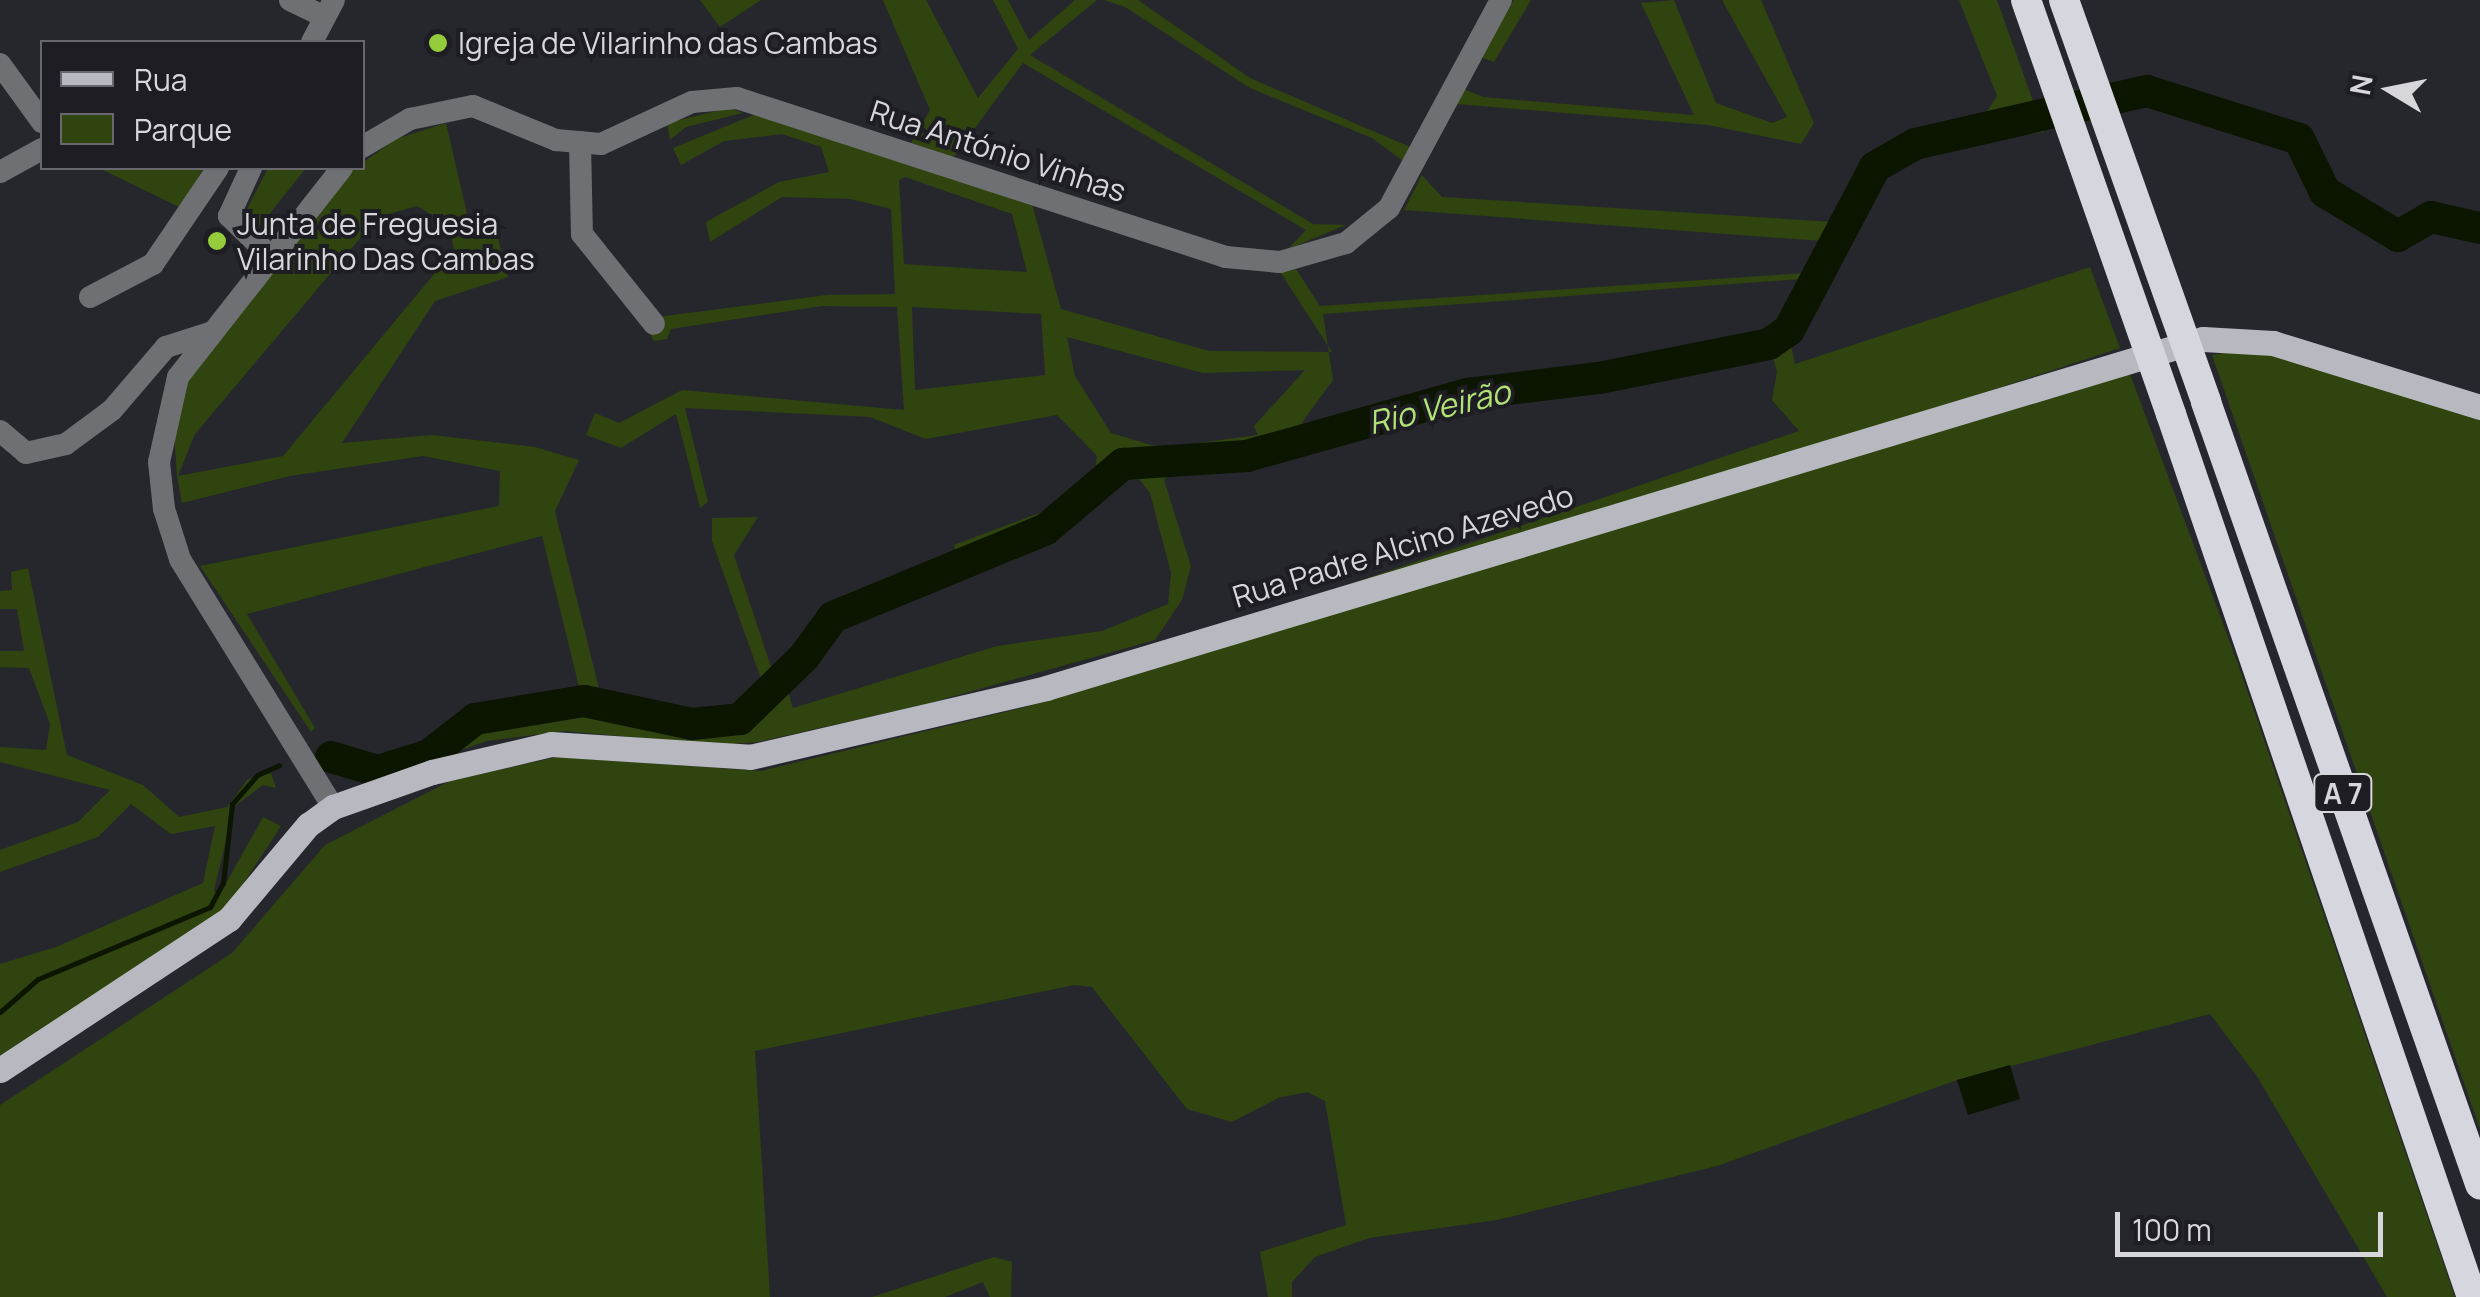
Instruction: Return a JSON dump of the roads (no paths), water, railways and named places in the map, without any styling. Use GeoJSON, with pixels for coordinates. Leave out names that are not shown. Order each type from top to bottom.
{"type":"FeatureCollection","features":[{"type":"Feature","properties":{"kind":"highway","name":"A 7"},"geometry":{"type":"LineString","coordinates":[[2026,0],[2472,1297]]}},
{"type":"Feature","properties":{"kind":"highway","name":"A 7"},"geometry":{"type":"LineString","coordinates":[[2064,0],[2480,1184]]}},
{"type":"Feature","properties":{"kind":"main road","name":"Rua Padre Alcino Azevedo"},"geometry":{"type":"LineString","coordinates":[[0,1070],[229,918],[308,825],[334,808],[432,772],[551,744],[750,756],[1046,688],[2203,338],[2273,342],[2480,406]]}},
{"type":"Feature","properties":{"kind":"street"},"geometry":{"type":"LineString","coordinates":[[290,0],[328,8],[313,40]]}},
{"type":"Feature","properties":{"kind":"street","name":"Rua António Vinhas"},"geometry":{"type":"LineString","coordinates":[[365,144],[410,119],[473,106],[556,140],[601,144],[692,102],[737,98],[1226,257],[1280,262],[1346,244],[1388,208],[1500,0]]}},
{"type":"Feature","properties":{"kind":"street"},"geometry":{"type":"LineString","coordinates":[[0,64],[40,119]]}},
{"type":"Feature","properties":{"kind":"street"},"geometry":{"type":"LineString","coordinates":[[580,142],[582,234],[654,324]]}},
{"type":"Feature","properties":{"kind":"street"},"geometry":{"type":"LineString","coordinates":[[0,172],[40,150]]}},
{"type":"Feature","properties":{"kind":"street"},"geometry":{"type":"LineString","coordinates":[[90,296],[154,264],[217,170]]}},
{"type":"Feature","properties":{"kind":"street"},"geometry":{"type":"LineString","coordinates":[[250,170],[230,216],[271,257]]}},
{"type":"Feature","properties":{"kind":"street"},"geometry":{"type":"LineString","coordinates":[[334,808],[180,559],[164,509],[163,426],[178,377],[340,170]]}},
{"type":"Feature","properties":{"kind":"street"},"geometry":{"type":"LineString","coordinates":[[0,431],[26,453],[66,444],[102,419],[166,347],[212,332]]}},
{"type":"Feature","properties":{"kind":"waterway","name":"Rio Veirão"},"geometry":{"type":"LineString","coordinates":[[331,757],[378,771],[429,755],[475,719],[584,701],[692,724],[740,719],[804,657],[833,617],[1046,529],[1123,464],[1247,456],[1468,394],[1599,378],[1769,344],[1789,330],[1875,167],[1915,144],[2147,91],[2299,139],[2325,192],[2398,236],[2431,217],[2480,228]]}},
{"type":"Feature","properties":{"kind":"waterway"},"geometry":{"type":"LineString","coordinates":[[0,1012],[38,979],[210,907],[223,883],[232,804],[257,775],[279,765]]}},
{"type":"Feature","properties":{"kind":"place","name":"Igreja de Vilarinho das Cambas"},"geometry":{"type":"Point","coordinates":[438,43]}},
{"type":"Feature","properties":{"kind":"place","name":"Junta de Freguesia Vilarinho Das Cambas"},"geometry":{"type":"Point","coordinates":[217,241]}}]}
